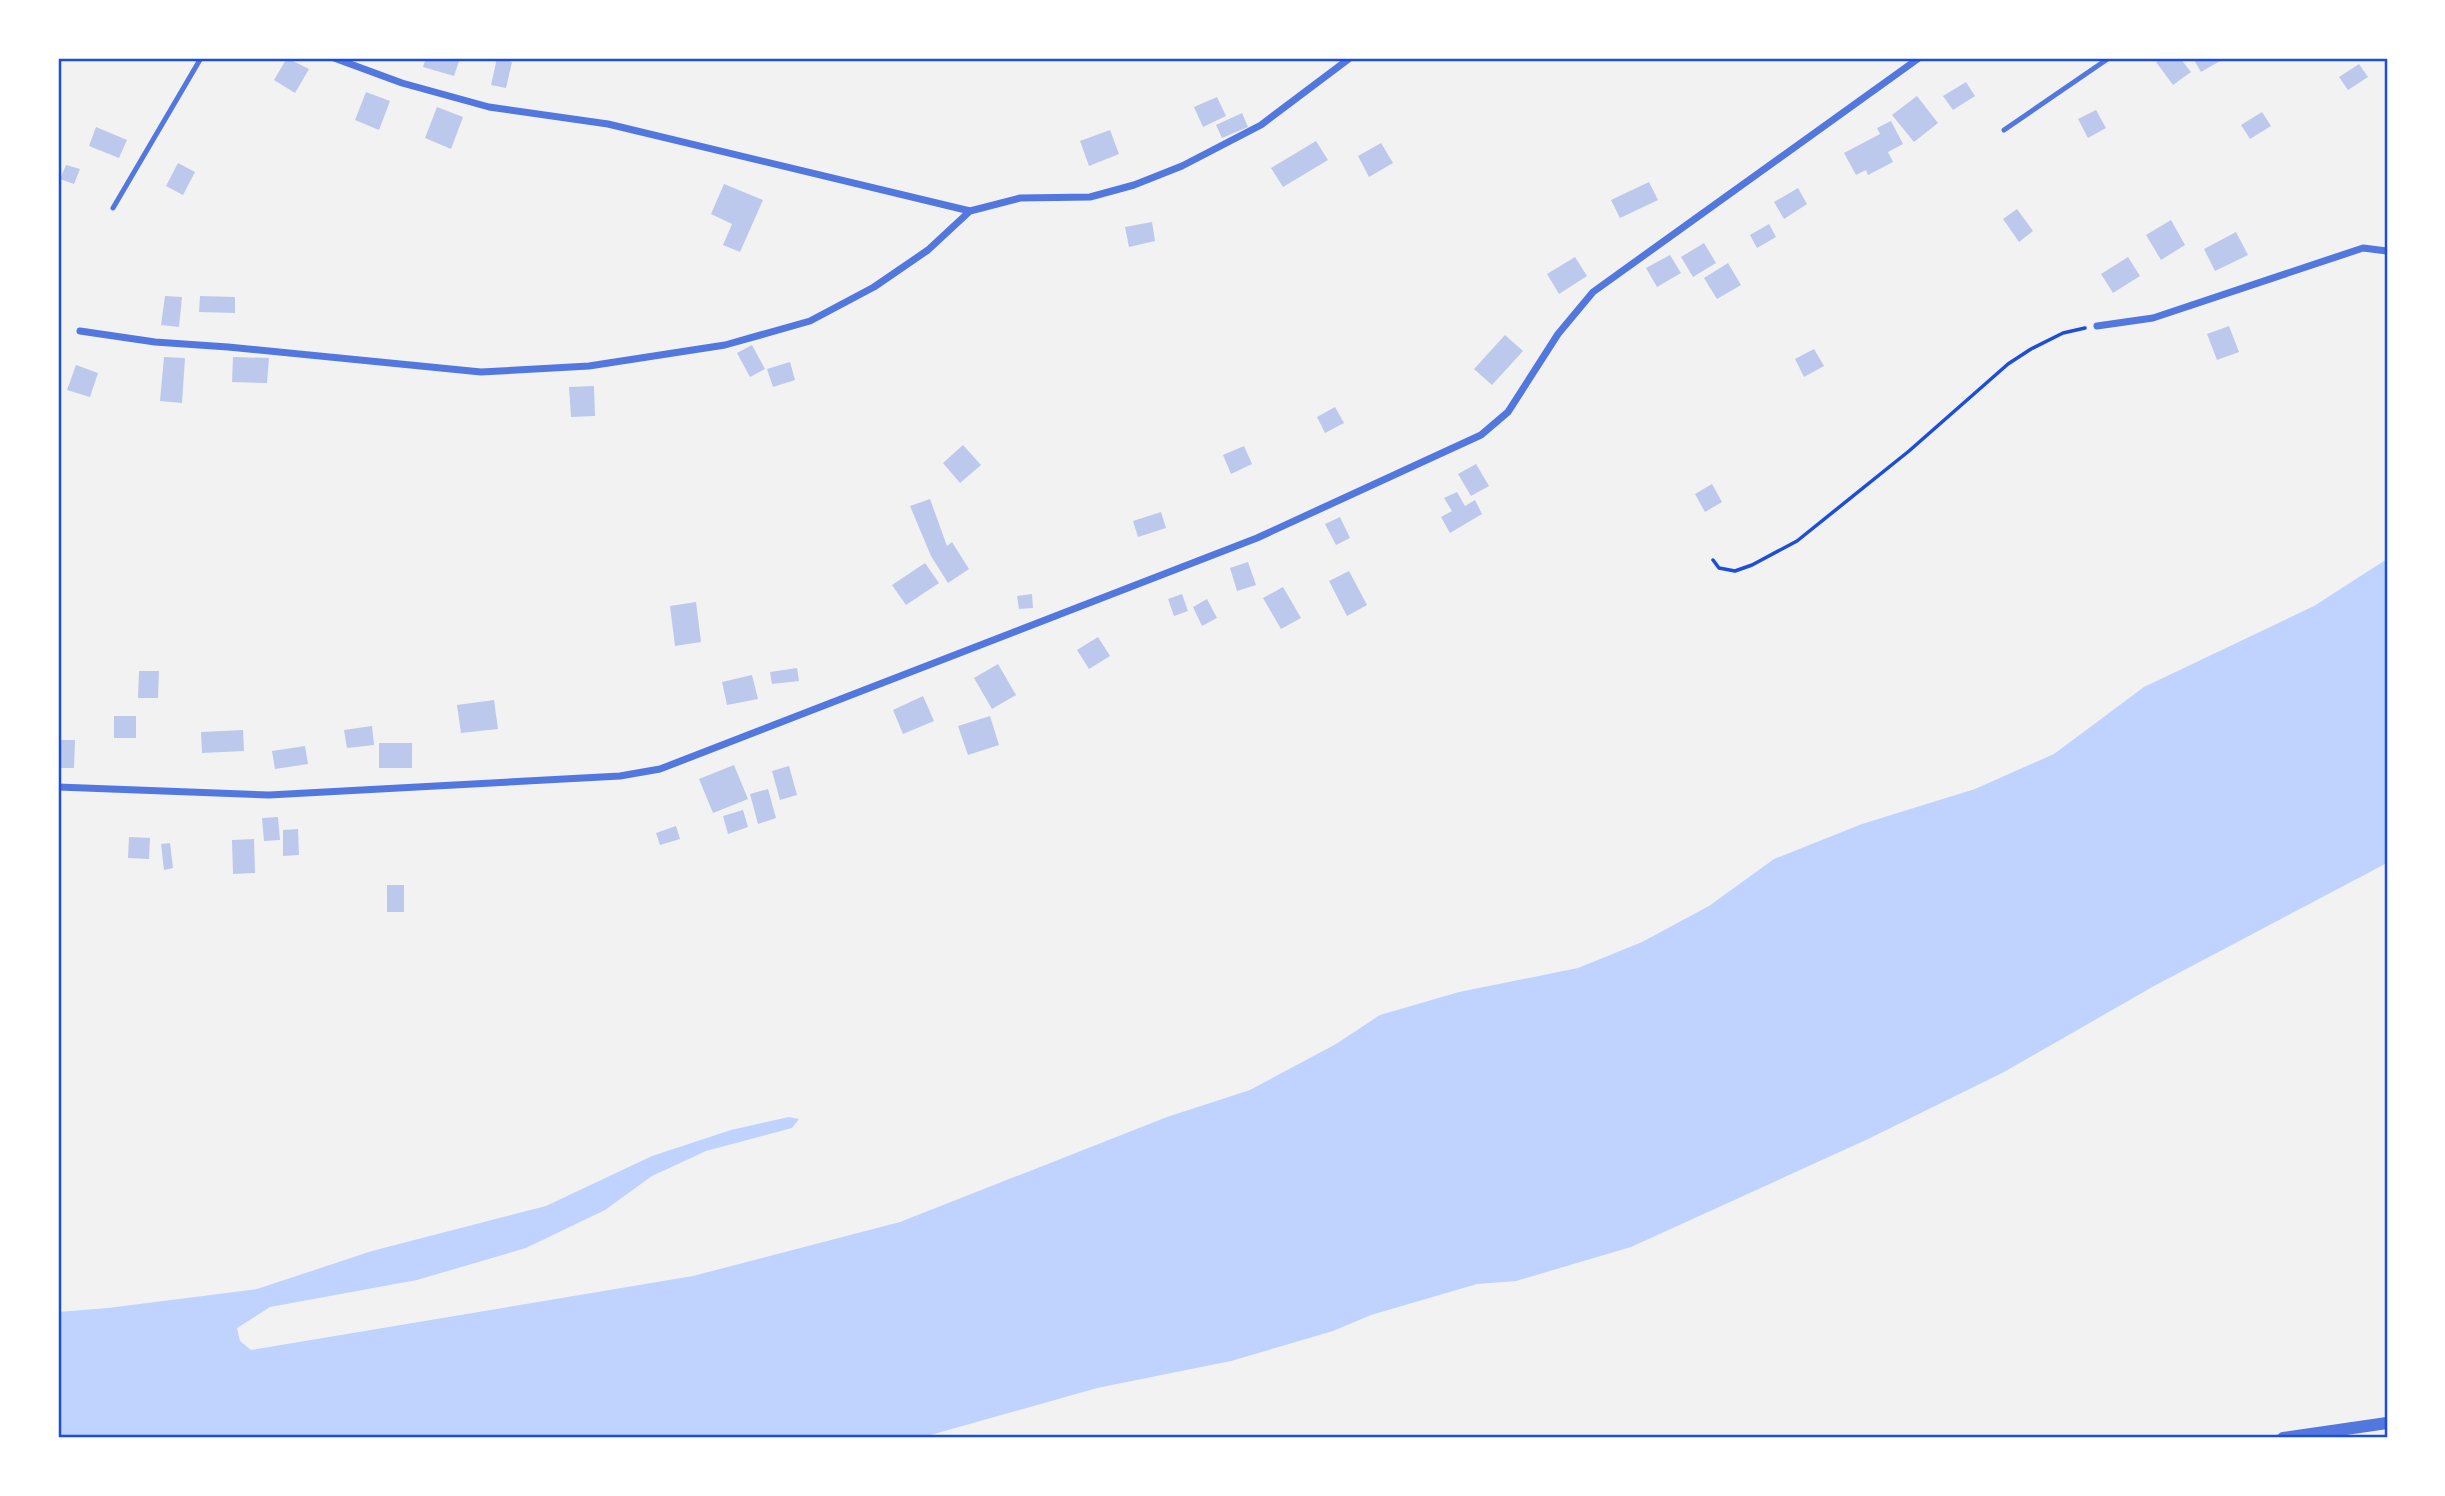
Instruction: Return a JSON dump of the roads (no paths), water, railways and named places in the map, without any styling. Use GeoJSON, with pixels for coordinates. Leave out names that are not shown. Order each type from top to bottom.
{"type":"FeatureCollection","features":[{"type":"Feature","properties":{"kind":"street"},"geometry":{"type":"LineString","coordinates":[[334,58],[402,83],[489,107],[608,124],[970,211],[1020,198],[1090,197],[1134,185],[1182,166],[1261,125],[1350,58]]}},
{"type":"Feature","properties":{"kind":"street"},"geometry":{"type":"LineString","coordinates":[[58,787],[269,795],[620,776],[660,769],[1257,538],[1481,435],[1508,412],[1558,334],[1593,292],[1919,58]]}},
{"type":"Feature","properties":{"kind":"street"},"geometry":{"type":"LineString","coordinates":[[80,331],[155,342],[228,346],[481,372],[589,366],[724,345],[810,321],[874,287],[928,250],[970,211]]}},
{"type":"Feature","properties":{"kind":"street"},"geometry":{"type":"LineString","coordinates":[[2097,326],[2153,318],[2363,248],[2387,251]]}},
{"type":"Feature","properties":{"kind":"street"},"geometry":{"type":"LineString","coordinates":[[2283,1438],[2387,1423]]}},
{"type":"Feature","properties":{"kind":"lane"},"geometry":{"type":"LineString","coordinates":[[113,208],[201,58]]}},
{"type":"Feature","properties":{"kind":"lane"},"geometry":{"type":"LineString","coordinates":[[2004,131],[2109,58]]}},
{"type":"Feature","properties":{"kind":"water"},"geometry":{"type":"Polygon","coordinates":[[[2387,559],[2387,863],[2154,986],[2004,1072],[1866,1140],[1631,1247],[1516,1281],[1477,1284],[1231,1361],[1097,1388],[920,1438],[58,1438],[58,1312],[257,1289],[372,1251],[546,1206],[652,1156],[731,1130],[789,1117],[799,1119],[792,1128],[706,1151],[652,1176],[605,1210],[526,1248],[417,1280],[270,1307],[237,1328],[240,1341],[251,1350],[693,1276],[900,1222],[1167,1117],[1250,1090],[1336,1044],[1380,1015],[1459,992],[1578,968],[1642,942],[1709,906],[1774,859],[1862,824],[1975,789],[2054,754],[2144,687],[2314,606],[2387,559]]]}}]}
